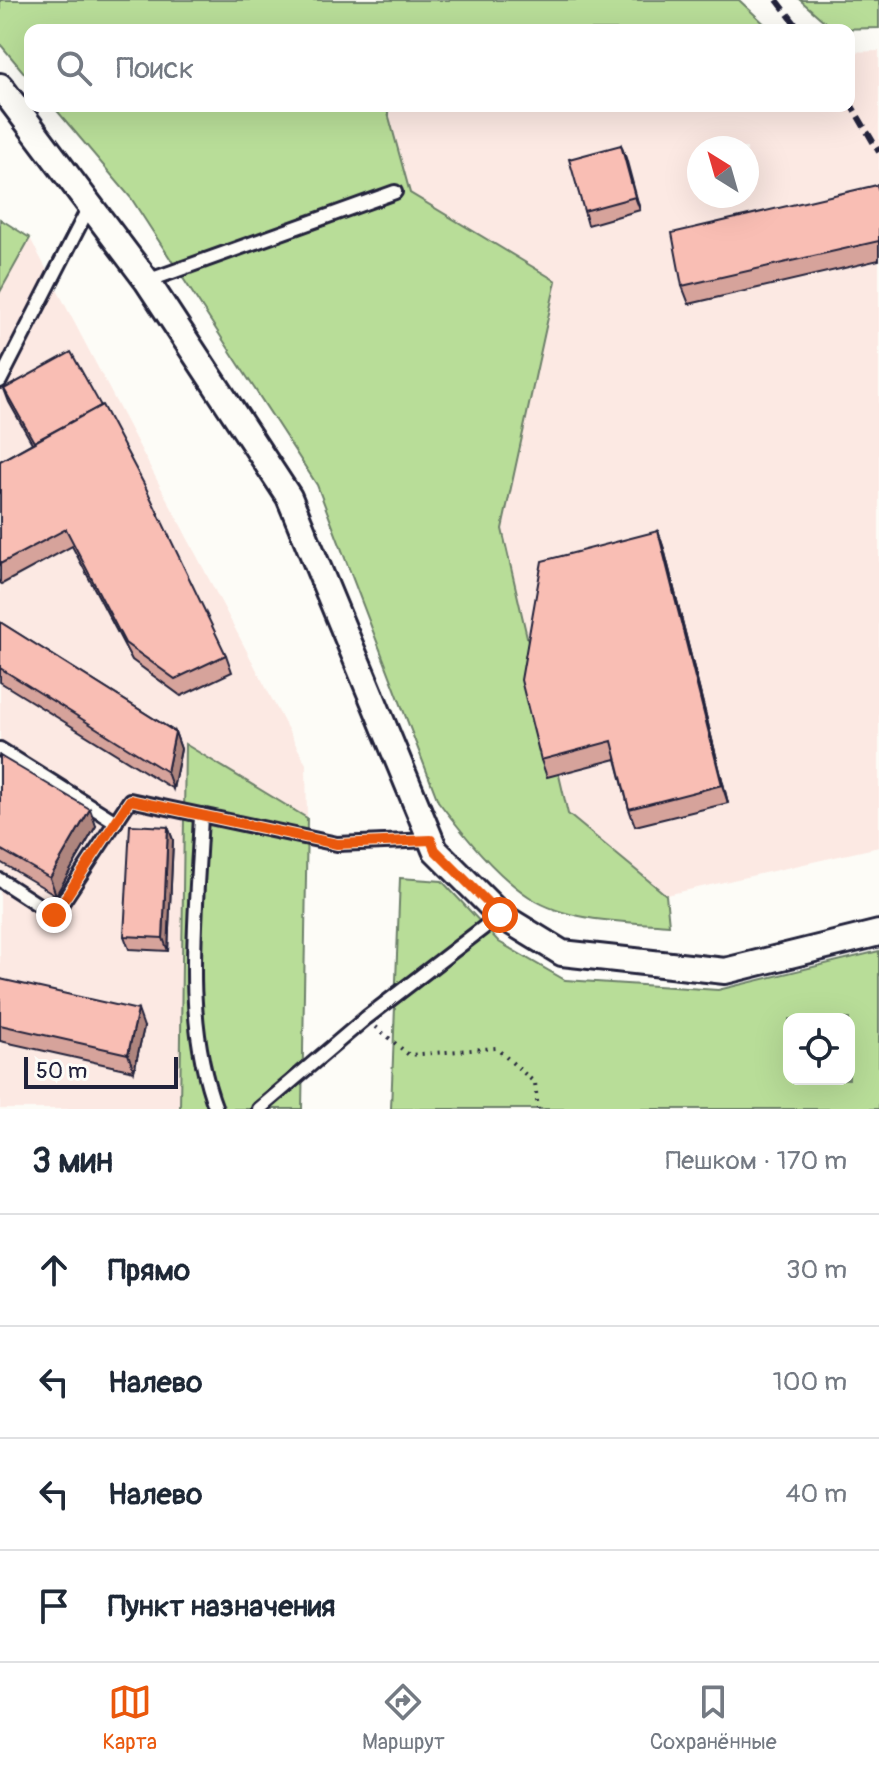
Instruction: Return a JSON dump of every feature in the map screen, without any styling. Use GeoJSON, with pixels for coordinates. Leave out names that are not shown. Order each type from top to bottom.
{"type":"FeatureCollection","features":[{"type":"Feature","properties":{"kind":"street"},"geometry":{"type":"LineString","coordinates":[[0,86],[91,202],[147,281],[289,497],[435,850],[500,915],[562,953],[725,971],[879,933]]}},
{"type":"Feature","properties":{"kind":"lane"},"geometry":{"type":"LineString","coordinates":[[147,281],[395,192]]}},
{"type":"Feature","properties":{"kind":"lane"},"geometry":{"type":"LineString","coordinates":[[0,381],[91,202]]}},
{"type":"Feature","properties":{"kind":"lane"},"geometry":{"type":"LineString","coordinates":[[0,749],[116,822]]}},
{"type":"Feature","properties":{"kind":"lane"},"geometry":{"type":"LineString","coordinates":[[0,880],[54,915],[130,800],[337,844],[431,840]]}},
{"type":"Feature","properties":{"kind":"lane"},"geometry":{"type":"LineString","coordinates":[[201,815],[194,985],[202,1071],[216,1109]]}},
{"type":"Feature","properties":{"kind":"lane"},"geometry":{"type":"LineString","coordinates":[[259,1109],[366,1018],[500,915]]}},
{"type":"Feature","properties":{"kind":"path"},"geometry":{"type":"LineString","coordinates":[[366,1018],[409,1055],[496,1048],[535,1083],[538,1109]]}},
{"type":"Feature","properties":{"kind":"shaded area"},"geometry":{"type":"Polygon","coordinates":[[[879,51],[879,847],[666,895],[568,814],[502,529],[556,282],[410,193],[388,112],[855,112],[855,52],[879,51]]]}},
{"type":"Feature","properties":{"kind":"shaded area"},"geometry":{"type":"Polygon","coordinates":[[[30,238],[306,764],[307,818],[185,744],[180,1109],[0,1109],[0,292],[30,238]]]}},
{"type":"Feature","properties":{"kind":"green space"},"geometry":{"type":"Polygon","coordinates":[[[0,0],[739,0],[765,24],[24,24],[24,73],[0,44],[0,0]]]}},
{"type":"Feature","properties":{"kind":"green space"},"geometry":{"type":"Polygon","coordinates":[[[800,0],[879,0],[879,28],[827,24],[800,0]]]}},
{"type":"Feature","properties":{"kind":"green space"},"geometry":{"type":"Polygon","coordinates":[[[58,112],[388,112],[410,193],[556,281],[502,529],[568,814],[666,895],[669,925],[580,916],[562,912],[531,898],[469,841],[438,801],[317,485],[131,198],[58,112]]]}},
{"type":"Feature","properties":{"kind":"green space"},"geometry":{"type":"Polygon","coordinates":[[[0,219],[30,238],[0,292],[0,219]]]}},
{"type":"Feature","properties":{"kind":"green space"},"geometry":{"type":"Polygon","coordinates":[[[185,744],[307,818],[302,1109],[180,1109],[185,744]]]}},
{"type":"Feature","properties":{"kind":"green space"},"geometry":{"type":"Polygon","coordinates":[[[400,878],[442,881],[499,942],[565,980],[718,990],[879,951],[879,1109],[391,1109],[400,878]]]}},
{"type":"Feature","properties":{"kind":"building"},"geometry":{"type":"Polygon","coordinates":[[[621,145],[635,197],[584,211],[569,159],[621,145]]]}},
{"type":"Feature","properties":{"kind":"building"},"geometry":{"type":"Polygon","coordinates":[[[877,185],[879,241],[682,286],[672,233],[877,185]]]}},
{"type":"Feature","properties":{"kind":"building"},"geometry":{"type":"Polygon","coordinates":[[[71,352],[101,406],[34,442],[4,389],[71,352]]]}},
{"type":"Feature","properties":{"kind":"building"},"geometry":{"type":"Polygon","coordinates":[[[102,405],[145,486],[226,655],[175,679],[125,643],[66,529],[0,564],[0,461],[102,405]]]}},
{"type":"Feature","properties":{"kind":"building"},"geometry":{"type":"Polygon","coordinates":[[[658,531],[722,785],[629,809],[612,741],[541,760],[521,680],[542,561],[658,531]]]}},
{"type":"Feature","properties":{"kind":"building"},"geometry":{"type":"Polygon","coordinates":[[[0,622],[175,732],[167,772],[0,668],[0,622]]]}},
{"type":"Feature","properties":{"kind":"building"},"geometry":{"type":"Polygon","coordinates":[[[0,756],[90,809],[50,878],[0,849],[0,756]]]}},
{"type":"Feature","properties":{"kind":"building"},"geometry":{"type":"Polygon","coordinates":[[[130,825],[168,827],[163,938],[124,936],[130,825]]]}},
{"type":"Feature","properties":{"kind":"building"},"geometry":{"type":"Polygon","coordinates":[[[0,979],[138,1010],[128,1054],[0,1025],[0,979]]]}},
{"type":"Feature","properties":{"kind":"railway"},"geometry":{"type":"LineString","coordinates":[[777,0],[795,24]]}},
{"type":"Feature","properties":{"kind":"railway"},"geometry":{"type":"LineString","coordinates":[[855,111],[879,152]]}},
{"type":"Feature","properties":{"kind":"route"},"geometry":{"type":"LineString","coordinates":[[54,915],[130,800],[337,844],[431,840],[435,850],[500,915]]}}]}
